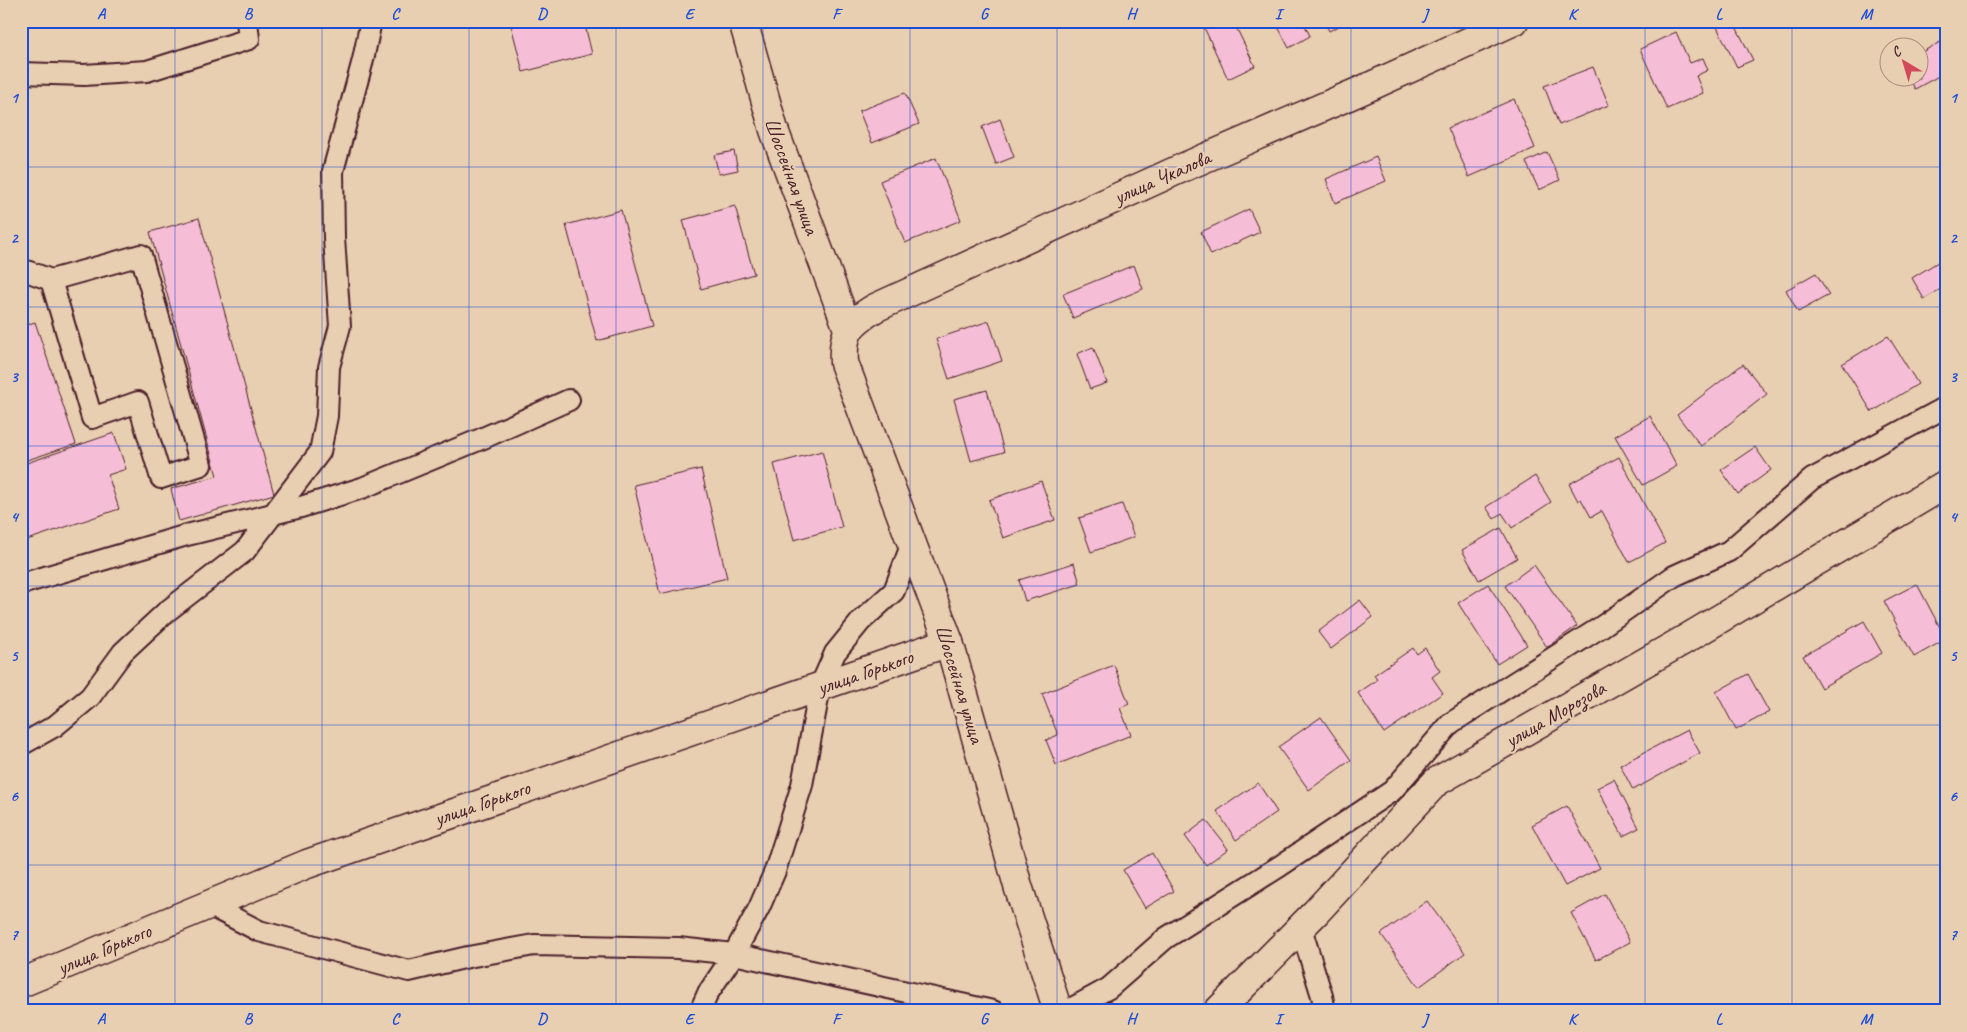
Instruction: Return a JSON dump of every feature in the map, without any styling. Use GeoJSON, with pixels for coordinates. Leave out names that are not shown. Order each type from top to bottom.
{"type":"FeatureCollection","features":[{"type":"Feature","properties":{"kind":"street","name":"Шоссейная улица"},"geometry":{"type":"LineString","coordinates":[[743,21],[774,130],[848,329],[844,338],[844,363],[949,642],[1018,886],[1058,1011]]}},
{"type":"Feature","properties":{"kind":"street","name":"улица Чкалова"},"geometry":{"type":"LineString","coordinates":[[848,329],[857,319],[875,308],[1182,168],[1360,91],[1514,21]]}},
{"type":"Feature","properties":{"kind":"street","name":"улица Морозова"},"geometry":{"type":"LineString","coordinates":[[1218,1011],[1301,928],[1436,782],[1684,640],[1946,484]]}},
{"type":"Feature","properties":{"kind":"street","name":"улица Горького"},"geometry":{"type":"LineString","coordinates":[[21,983],[307,864],[949,642]]}},
{"type":"Feature","properties":{"kind":"lane"},"geometry":{"type":"LineString","coordinates":[[21,73],[84,75],[148,71],[249,39],[247,21]]}},
{"type":"Feature","properties":{"kind":"lane"},"geometry":{"type":"LineString","coordinates":[[21,745],[55,726],[90,697],[123,652],[166,612],[245,551],[320,452],[327,416],[329,368],[340,326],[334,238],[333,171],[363,60],[371,21]]}},
{"type":"Feature","properties":{"kind":"lane"},"geometry":{"type":"LineString","coordinates":[[21,269],[51,280],[141,255],[201,464],[161,478],[138,402],[92,418],[51,280]]}},
{"type":"Feature","properties":{"kind":"lane"},"geometry":{"type":"LineString","coordinates":[[21,584],[187,535],[271,515],[362,488],[569,400]]}},
{"type":"Feature","properties":{"kind":"lane"},"geometry":{"type":"LineString","coordinates":[[1067,1011],[1109,988],[1166,938],[1280,866],[1392,791],[1451,723],[1601,627],[1674,576],[1729,551],[1812,479],[1946,407]]}},
{"type":"Feature","properties":{"kind":"lane"},"geometry":{"type":"LineString","coordinates":[[700,1011],[708,993],[734,954],[775,871],[802,785],[820,687],[835,653],[861,621],[894,591],[912,543]]}},
{"type":"Feature","properties":{"kind":"lane"},"geometry":{"type":"LineString","coordinates":[[209,905],[258,931],[409,971],[468,957],[534,945],[678,948],[734,954],[993,1011]]}},
{"type":"Feature","properties":{"kind":"lane"},"geometry":{"type":"LineString","coordinates":[[1301,928],[1325,1011]]}},
{"type":"Feature","properties":{"kind":"building"},"geometry":{"type":"Polygon","coordinates":[[[510,21],[584,21],[592,54],[523,72],[510,21]]]}},
{"type":"Feature","properties":{"kind":"building"},"geometry":{"type":"Polygon","coordinates":[[[1201,21],[1233,21],[1255,66],[1228,79],[1201,21]]]}},
{"type":"Feature","properties":{"kind":"building"},"geometry":{"type":"Polygon","coordinates":[[[1275,21],[1303,21],[1310,36],[1289,48],[1275,21]]]}},
{"type":"Feature","properties":{"kind":"building"},"geometry":{"type":"Polygon","coordinates":[[[1324,21],[1349,21],[1329,31],[1324,21]]]}},
{"type":"Feature","properties":{"kind":"building"},"geometry":{"type":"Polygon","coordinates":[[[1714,21],[1733,21],[1753,60],[1737,67],[1714,21]]]}},
{"type":"Feature","properties":{"kind":"building"},"geometry":{"type":"Polygon","coordinates":[[[1676,32],[1690,63],[1703,58],[1708,70],[1696,76],[1703,93],[1667,109],[1640,49],[1676,32]]]}},
{"type":"Feature","properties":{"kind":"building"},"geometry":{"type":"Polygon","coordinates":[[[1946,39],[1946,72],[1930,81],[1930,48],[1946,39]]]}},
{"type":"Feature","properties":{"kind":"building"},"geometry":{"type":"Polygon","coordinates":[[[1593,67],[1609,105],[1559,125],[1544,86],[1593,67]]]}},
{"type":"Feature","properties":{"kind":"building"},"geometry":{"type":"Polygon","coordinates":[[[905,93],[919,124],[872,143],[859,111],[905,93]]]}},
{"type":"Feature","properties":{"kind":"building"},"geometry":{"type":"Polygon","coordinates":[[[1514,99],[1535,148],[1469,177],[1448,128],[1514,99]]]}},
{"type":"Feature","properties":{"kind":"building"},"geometry":{"type":"Polygon","coordinates":[[[1000,119],[1014,157],[996,164],[982,127],[1000,119]]]}},
{"type":"Feature","properties":{"kind":"building"},"geometry":{"type":"Polygon","coordinates":[[[734,151],[738,170],[719,174],[714,155],[734,151]]]}},
{"type":"Feature","properties":{"kind":"building"},"geometry":{"type":"Polygon","coordinates":[[[1547,152],[1560,180],[1539,190],[1526,162],[1547,152]]]}},
{"type":"Feature","properties":{"kind":"building"},"geometry":{"type":"Polygon","coordinates":[[[1376,157],[1386,181],[1335,203],[1326,179],[1376,157]]]}},
{"type":"Feature","properties":{"kind":"building"},"geometry":{"type":"Polygon","coordinates":[[[936,158],[961,220],[905,243],[880,181],[936,158]]]}},
{"type":"Feature","properties":{"kind":"building"},"geometry":{"type":"Polygon","coordinates":[[[735,206],[754,274],[701,289],[683,220],[735,206]]]}},
{"type":"Feature","properties":{"kind":"building"},"geometry":{"type":"Polygon","coordinates":[[[1249,209],[1260,232],[1211,255],[1201,232],[1249,209]]]}},
{"type":"Feature","properties":{"kind":"building"},"geometry":{"type":"Polygon","coordinates":[[[621,210],[652,326],[597,341],[566,225],[621,210]]]}},
{"type":"Feature","properties":{"kind":"building"},"geometry":{"type":"Polygon","coordinates":[[[199,218],[274,494],[179,521],[171,489],[217,476],[150,232],[199,218]]]}},
{"type":"Feature","properties":{"kind":"building"},"geometry":{"type":"Polygon","coordinates":[[[1946,257],[1946,286],[1924,299],[1912,278],[1946,257]]]}},
{"type":"Feature","properties":{"kind":"building"},"geometry":{"type":"Polygon","coordinates":[[[1134,265],[1143,289],[1073,318],[1063,294],[1134,265]]]}},
{"type":"Feature","properties":{"kind":"building"},"geometry":{"type":"Polygon","coordinates":[[[1816,273],[1829,295],[1798,312],[1786,290],[1816,273]]]}},
{"type":"Feature","properties":{"kind":"building"},"geometry":{"type":"Polygon","coordinates":[[[989,321],[1002,361],[949,379],[936,339],[989,321]]]}},
{"type":"Feature","properties":{"kind":"building"},"geometry":{"type":"Polygon","coordinates":[[[35,322],[76,444],[21,462],[21,327],[35,322]]]}},
{"type":"Feature","properties":{"kind":"building"},"geometry":{"type":"Polygon","coordinates":[[[1888,336],[1918,384],[1872,412],[1842,364],[1888,336]]]}},
{"type":"Feature","properties":{"kind":"building"},"geometry":{"type":"Polygon","coordinates":[[[1093,347],[1107,383],[1090,389],[1077,354],[1093,347]]]}},
{"type":"Feature","properties":{"kind":"building"},"geometry":{"type":"Polygon","coordinates":[[[1743,364],[1767,394],[1701,446],[1677,415],[1743,364]]]}},
{"type":"Feature","properties":{"kind":"building"},"geometry":{"type":"Polygon","coordinates":[[[987,390],[1004,452],[971,461],[954,399],[987,390]]]}},
{"type":"Feature","properties":{"kind":"building"},"geometry":{"type":"Polygon","coordinates":[[[1650,416],[1677,466],[1643,485],[1615,436],[1650,416]]]}},
{"type":"Feature","properties":{"kind":"building"},"geometry":{"type":"Polygon","coordinates":[[[114,433],[126,469],[108,475],[119,509],[27,540],[21,524],[21,465],[114,433]]]}},
{"type":"Feature","properties":{"kind":"building"},"geometry":{"type":"Polygon","coordinates":[[[1755,447],[1771,470],[1738,494],[1721,470],[1755,447]]]}},
{"type":"Feature","properties":{"kind":"building"},"geometry":{"type":"Polygon","coordinates":[[[822,451],[842,527],[794,540],[774,464],[822,451]]]}},
{"type":"Feature","properties":{"kind":"building"},"geometry":{"type":"Polygon","coordinates":[[[1619,457],[1665,543],[1629,562],[1602,511],[1591,517],[1581,499],[1578,501],[1569,484],[1619,457]]]}},
{"type":"Feature","properties":{"kind":"building"},"geometry":{"type":"Polygon","coordinates":[[[701,469],[727,578],[660,594],[634,485],[701,469]]]}},
{"type":"Feature","properties":{"kind":"building"},"geometry":{"type":"Polygon","coordinates":[[[1535,476],[1551,502],[1512,528],[1502,513],[1494,519],[1486,507],[1535,476]]]}},
{"type":"Feature","properties":{"kind":"building"},"geometry":{"type":"Polygon","coordinates":[[[1041,481],[1055,520],[1003,538],[989,500],[1041,481]]]}},
{"type":"Feature","properties":{"kind":"building"},"geometry":{"type":"Polygon","coordinates":[[[1122,504],[1134,537],[1091,552],[1079,518],[1122,504]]]}},
{"type":"Feature","properties":{"kind":"building"},"geometry":{"type":"Polygon","coordinates":[[[1501,528],[1517,558],[1479,580],[1462,550],[1501,528]]]}},
{"type":"Feature","properties":{"kind":"building"},"geometry":{"type":"Polygon","coordinates":[[[1074,563],[1080,584],[1025,601],[1019,580],[1074,563]]]}},
{"type":"Feature","properties":{"kind":"building"},"geometry":{"type":"Polygon","coordinates":[[[1534,565],[1577,626],[1547,647],[1505,586],[1534,565]]]}},
{"type":"Feature","properties":{"kind":"building"},"geometry":{"type":"Polygon","coordinates":[[[1488,584],[1527,645],[1497,664],[1458,603],[1488,584]]]}},
{"type":"Feature","properties":{"kind":"building"},"geometry":{"type":"Polygon","coordinates":[[[1917,584],[1946,639],[1914,657],[1884,601],[1917,584]]]}},
{"type":"Feature","properties":{"kind":"building"},"geometry":{"type":"Polygon","coordinates":[[[1360,600],[1373,617],[1331,649],[1318,632],[1360,600]]]}},
{"type":"Feature","properties":{"kind":"building"},"geometry":{"type":"Polygon","coordinates":[[[1864,621],[1882,653],[1821,688],[1803,656],[1864,621]]]}},
{"type":"Feature","properties":{"kind":"building"},"geometry":{"type":"Polygon","coordinates":[[[1413,648],[1417,654],[1425,648],[1440,671],[1432,677],[1443,693],[1384,733],[1358,693],[1377,680],[1374,675],[1413,648]]]}},
{"type":"Feature","properties":{"kind":"building"},"geometry":{"type":"Polygon","coordinates":[[[1114,665],[1129,704],[1120,708],[1131,735],[1056,765],[1046,740],[1058,735],[1042,694],[1114,665]]]}},
{"type":"Feature","properties":{"kind":"building"},"geometry":{"type":"Polygon","coordinates":[[[1748,674],[1769,712],[1736,730],[1716,692],[1748,674]]]}},
{"type":"Feature","properties":{"kind":"building"},"geometry":{"type":"Polygon","coordinates":[[[1321,717],[1351,760],[1309,790],[1278,747],[1321,717]]]}},
{"type":"Feature","properties":{"kind":"building"},"geometry":{"type":"Polygon","coordinates":[[[1687,730],[1700,753],[1633,790],[1620,765],[1687,730]]]}},
{"type":"Feature","properties":{"kind":"building"},"geometry":{"type":"Polygon","coordinates":[[[1614,779],[1639,828],[1623,836],[1597,788],[1614,779]]]}},
{"type":"Feature","properties":{"kind":"building"},"geometry":{"type":"Polygon","coordinates":[[[1258,783],[1277,812],[1236,840],[1217,811],[1258,783]]]}},
{"type":"Feature","properties":{"kind":"building"},"geometry":{"type":"Polygon","coordinates":[[[1567,806],[1600,868],[1565,886],[1532,825],[1567,806]]]}},
{"type":"Feature","properties":{"kind":"building"},"geometry":{"type":"Polygon","coordinates":[[[1206,820],[1228,849],[1206,865],[1185,836],[1206,820]]]}},
{"type":"Feature","properties":{"kind":"building"},"geometry":{"type":"Polygon","coordinates":[[[1152,853],[1174,891],[1145,908],[1123,870],[1152,853]]]}},
{"type":"Feature","properties":{"kind":"building"},"geometry":{"type":"Polygon","coordinates":[[[1605,894],[1630,942],[1596,960],[1571,913],[1605,894]]]}},
{"type":"Feature","properties":{"kind":"building"},"geometry":{"type":"Polygon","coordinates":[[[1427,901],[1465,953],[1419,987],[1381,934],[1427,901]]]}}]}
